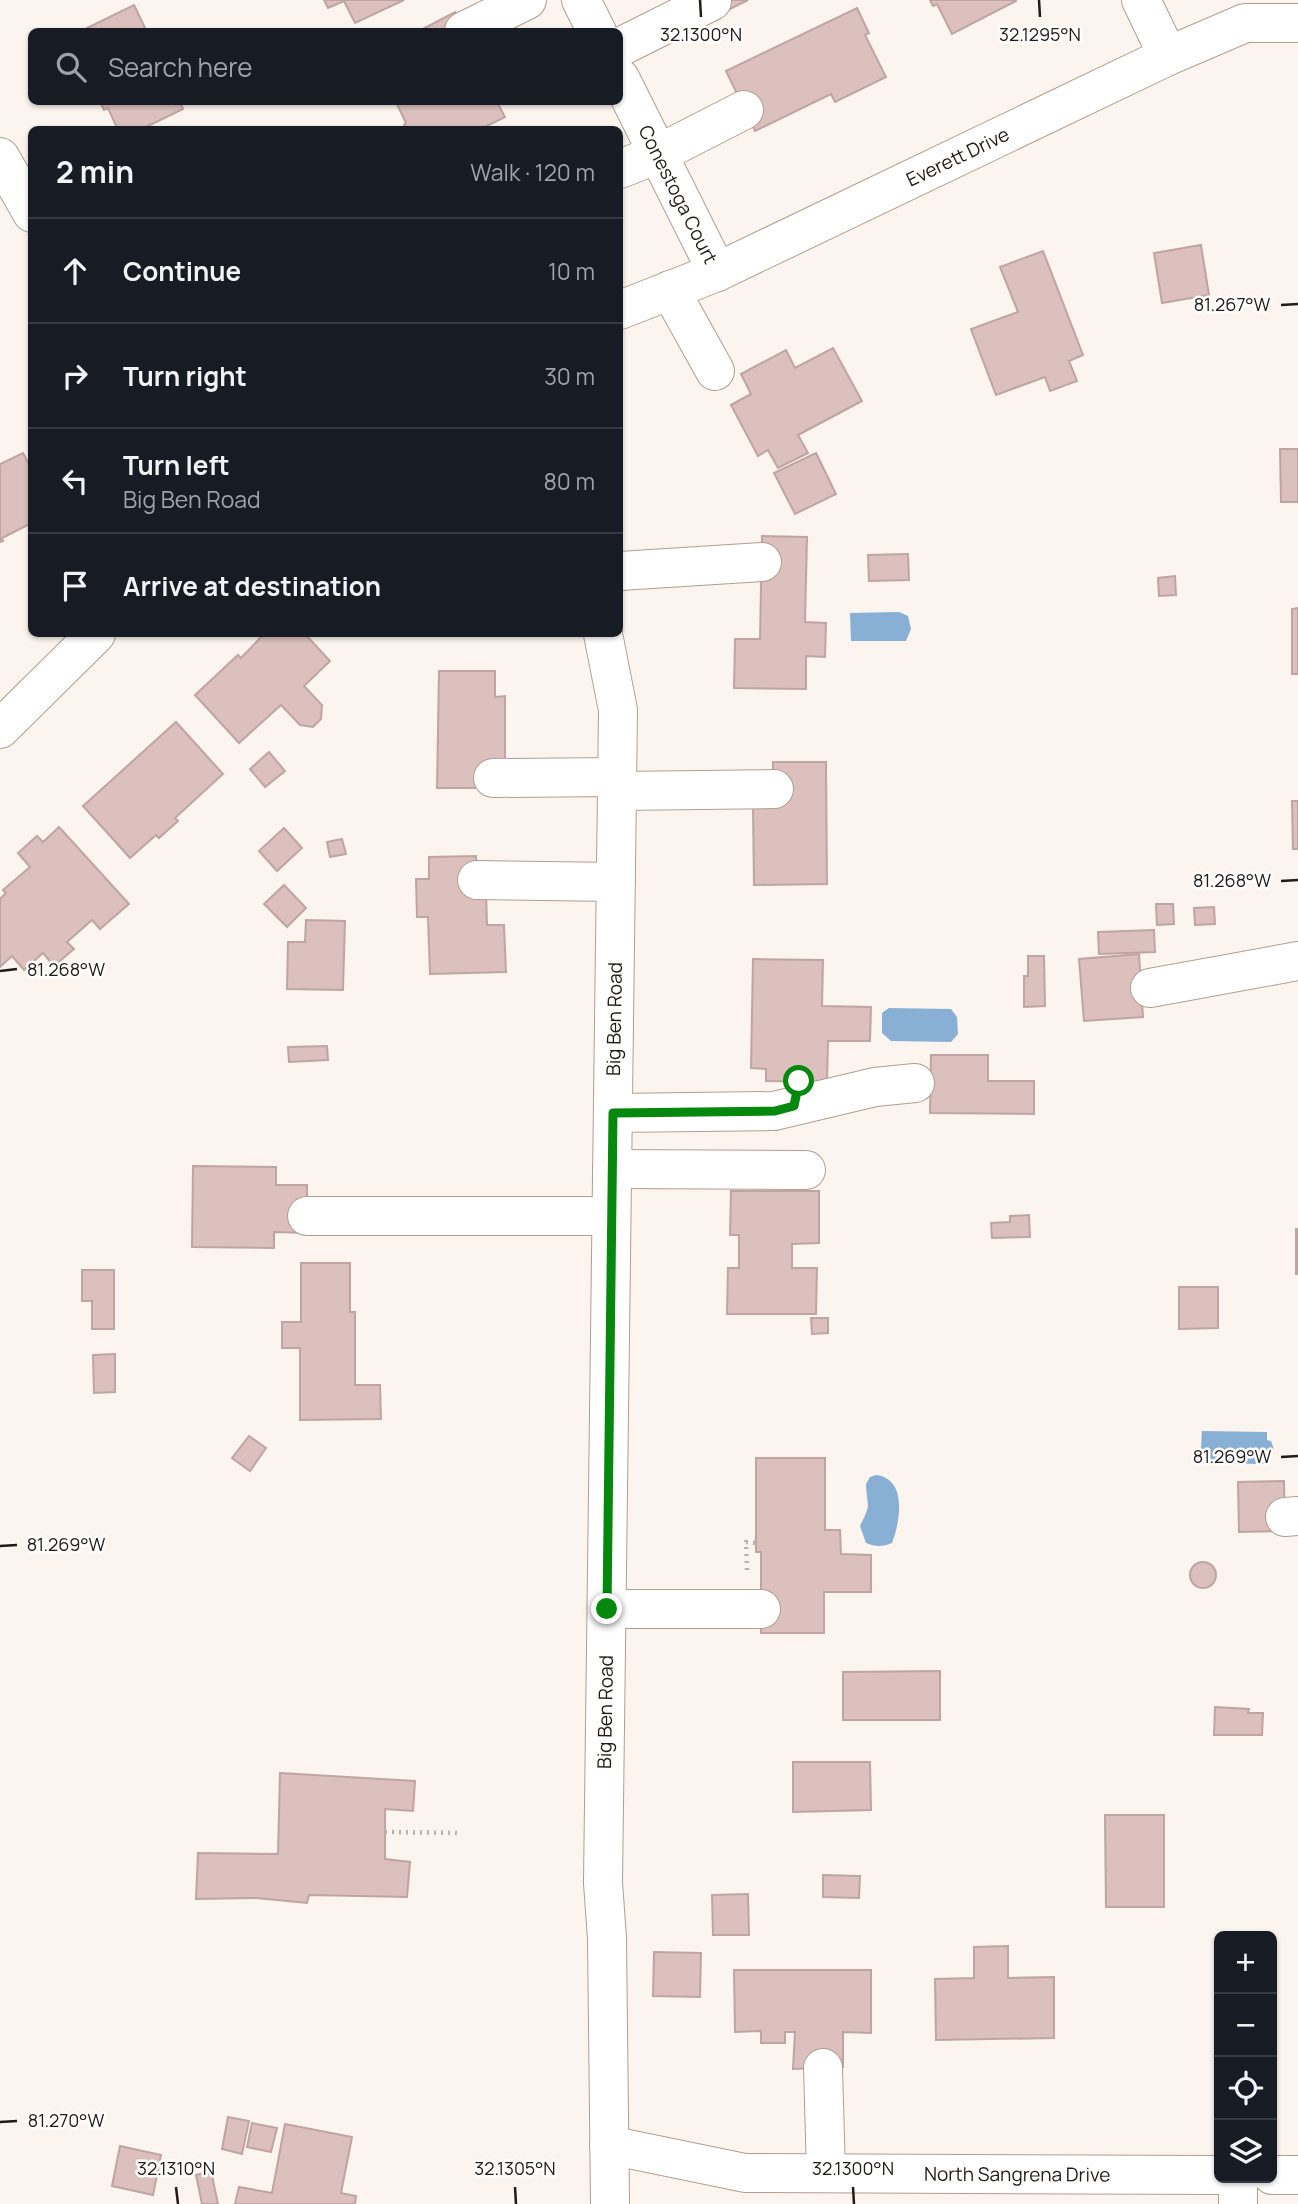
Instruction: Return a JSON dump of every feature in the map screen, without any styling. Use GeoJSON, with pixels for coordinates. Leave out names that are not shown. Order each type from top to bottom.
{"type":"FeatureCollection","features":[{"type":"Feature","properties":{"kind":"street"},"geometry":{"type":"LineString","coordinates":[[470,28],[527,0]]}},
{"type":"Feature","properties":{"kind":"street"},"geometry":{"type":"LineString","coordinates":[[581,0],[595,28]]}},
{"type":"Feature","properties":{"kind":"street"},"geometry":{"type":"LineString","coordinates":[[1141,0],[1168,56]]}},
{"type":"Feature","properties":{"kind":"street"},"geometry":{"type":"LineString","coordinates":[[623,46],[712,1]]}},
{"type":"Feature","properties":{"kind":"street","name":"Everett Drive"},"geometry":{"type":"LineString","coordinates":[[623,309],[716,272],[1168,56],[1245,23],[1298,23]]}},
{"type":"Feature","properties":{"kind":"street","name":"Conestoga Court"},"geometry":{"type":"LineString","coordinates":[[623,84],[716,272]]}},
{"type":"Feature","properties":{"kind":"street"},"geometry":{"type":"LineString","coordinates":[[623,168],[658,154],[744,110]]}},
{"type":"Feature","properties":{"kind":"street"},"geometry":{"type":"LineString","coordinates":[[0,157],[28,206]]}},
{"type":"Feature","properties":{"kind":"street"},"geometry":{"type":"LineString","coordinates":[[670,290],[715,371]]}},
{"type":"Feature","properties":{"kind":"street"},"geometry":{"type":"LineString","coordinates":[[623,571],[762,562]]}},
{"type":"Feature","properties":{"kind":"street"},"geometry":{"type":"LineString","coordinates":[[0,729],[93,637]]}},
{"type":"Feature","properties":{"kind":"street","name":"Big Ben Road"},"geometry":{"type":"LineString","coordinates":[[604,637],[618,710],[603,1883],[607,1938],[610,2204]]}},
{"type":"Feature","properties":{"kind":"street"},"geometry":{"type":"LineString","coordinates":[[493,778],[774,789]]}},
{"type":"Feature","properties":{"kind":"street"},"geometry":{"type":"LineString","coordinates":[[478,880],[616,881]]}},
{"type":"Feature","properties":{"kind":"street"},"geometry":{"type":"LineString","coordinates":[[1150,988],[1298,961]]}},
{"type":"Feature","properties":{"kind":"street"},"geometry":{"type":"LineString","coordinates":[[613,1113],[775,1111],[797,1093],[915,1083]]}},
{"type":"Feature","properties":{"kind":"street"},"geometry":{"type":"LineString","coordinates":[[612,1169],[806,1170]]}},
{"type":"Feature","properties":{"kind":"street"},"geometry":{"type":"LineString","coordinates":[[307,1216],[611,1216]]}},
{"type":"Feature","properties":{"kind":"street"},"geometry":{"type":"LineString","coordinates":[[607,1609],[761,1609]]}},
{"type":"Feature","properties":{"kind":"street"},"geometry":{"type":"LineString","coordinates":[[823,2068],[827,2173]]}},
{"type":"Feature","properties":{"kind":"street","name":"North Sangrena Drive"},"geometry":{"type":"LineString","coordinates":[[609,2145],[745,2173],[827,2173],[1028,2189],[1214,2175]]}},
{"type":"Feature","properties":{"kind":"street"},"geometry":{"type":"LineString","coordinates":[[1277,2175],[1298,2175]]}},
{"type":"Feature","properties":{"kind":"street"},"geometry":{"type":"LineString","coordinates":[[1238,2183],[1238,2204]]}},
{"type":"Feature","properties":{"kind":"path"},"geometry":{"type":"LineString","coordinates":[[385,1832],[458,1833]]}},
{"type":"Feature","properties":{"kind":"water"},"geometry":{"type":"Polygon","coordinates":[[[899,612],[908,616],[911,629],[906,641],[851,641],[850,613],[899,612]]]}},
{"type":"Feature","properties":{"kind":"water"},"geometry":{"type":"Polygon","coordinates":[[[889,1008],[951,1009],[957,1017],[958,1034],[951,1042],[891,1041],[882,1033],[882,1013],[889,1008]]]}},
{"type":"Feature","properties":{"kind":"water"},"geometry":{"type":"Polygon","coordinates":[[[1202,1431],[1267,1432],[1267,1440],[1271,1441],[1274,1449],[1266,1454],[1266,1464],[1200,1463],[1202,1431]]]}},
{"type":"Feature","properties":{"kind":"water"},"geometry":{"type":"Polygon","coordinates":[[[876,1475],[893,1484],[899,1503],[892,1543],[882,1546],[866,1543],[860,1526],[868,1502],[866,1484],[870,1477],[876,1475]]]}},
{"type":"Feature","properties":{"kind":"building"},"geometry":{"type":"Polygon","coordinates":[[[324,0],[404,0],[355,23],[344,1],[328,8],[324,0]]]}},
{"type":"Feature","properties":{"kind":"building"},"geometry":{"type":"Polygon","coordinates":[[[718,0],[748,0],[724,12],[718,0]]]}},
{"type":"Feature","properties":{"kind":"building"},"geometry":{"type":"Polygon","coordinates":[[[930,0],[1016,1],[952,34],[937,4],[933,6],[930,0]]]}},
{"type":"Feature","properties":{"kind":"building"},"geometry":{"type":"Polygon","coordinates":[[[134,5],[145,28],[87,28],[134,5]]]}},
{"type":"Feature","properties":{"kind":"building"},"geometry":{"type":"Polygon","coordinates":[[[857,8],[869,33],[865,35],[886,77],[835,102],[831,94],[755,131],[726,71],[857,8]]]}},
{"type":"Feature","properties":{"kind":"building"},"geometry":{"type":"Polygon","coordinates":[[[455,12],[463,28],[425,28],[455,12]]]}},
{"type":"Feature","properties":{"kind":"building"},"geometry":{"type":"Polygon","coordinates":[[[102,105],[181,105],[183,109],[148,126],[116,126],[108,108],[104,110],[102,105]]]}},
{"type":"Feature","properties":{"kind":"building"},"geometry":{"type":"Polygon","coordinates":[[[397,105],[499,105],[505,117],[487,126],[404,126],[406,123],[397,105]]]}},
{"type":"Feature","properties":{"kind":"building"},"geometry":{"type":"Polygon","coordinates":[[[1201,245],[1209,295],[1162,303],[1154,253],[1201,245]]]}},
{"type":"Feature","properties":{"kind":"building"},"geometry":{"type":"Polygon","coordinates":[[[1043,251],[1083,355],[1069,361],[1077,381],[1050,391],[1045,377],[996,395],[971,329],[1018,312],[1000,267],[1043,251]]]}},
{"type":"Feature","properties":{"kind":"building"},"geometry":{"type":"Polygon","coordinates":[[[833,348],[862,401],[798,435],[808,453],[778,468],[768,450],[758,456],[731,405],[751,394],[741,374],[786,350],[795,368],[833,348]]]}},
{"type":"Feature","properties":{"kind":"building"},"geometry":{"type":"Polygon","coordinates":[[[1280,449],[1298,449],[1298,502],[1281,502],[1280,449]]]}},
{"type":"Feature","properties":{"kind":"building"},"geometry":{"type":"Polygon","coordinates":[[[23,453],[28,462],[28,525],[2,538],[3,541],[0,542],[0,464],[23,453]]]}},
{"type":"Feature","properties":{"kind":"building"},"geometry":{"type":"Polygon","coordinates":[[[816,453],[836,494],[795,514],[774,473],[816,453]]]}},
{"type":"Feature","properties":{"kind":"building"},"geometry":{"type":"Polygon","coordinates":[[[762,536],[807,537],[805,622],[826,623],[825,657],[806,656],[806,689],[734,688],[735,639],[760,639],[762,536]]]}},
{"type":"Feature","properties":{"kind":"building"},"geometry":{"type":"Polygon","coordinates":[[[908,554],[909,580],[869,581],[868,555],[908,554]]]}},
{"type":"Feature","properties":{"kind":"building"},"geometry":{"type":"Polygon","coordinates":[[[1175,576],[1176,595],[1159,596],[1158,578],[1175,576]]]}},
{"type":"Feature","properties":{"kind":"building"},"geometry":{"type":"Polygon","coordinates":[[[1298,608],[1298,674],[1292,674],[1292,609],[1298,608]]]}},
{"type":"Feature","properties":{"kind":"building"},"geometry":{"type":"Polygon","coordinates":[[[261,637],[308,637],[330,661],[304,686],[322,705],[321,719],[313,727],[300,725],[281,705],[239,743],[195,695],[238,655],[241,658],[261,637]]]}},
{"type":"Feature","properties":{"kind":"building"},"geometry":{"type":"Polygon","coordinates":[[[439,671],[495,671],[495,697],[505,696],[505,764],[493,788],[437,788],[439,671]]]}},
{"type":"Feature","properties":{"kind":"building"},"geometry":{"type":"Polygon","coordinates":[[[176,722],[223,774],[175,818],[178,821],[159,838],[156,835],[130,858],[83,806],[176,722]]]}},
{"type":"Feature","properties":{"kind":"building"},"geometry":{"type":"Polygon","coordinates":[[[269,752],[285,771],[265,787],[250,769],[269,752]]]}},
{"type":"Feature","properties":{"kind":"building"},"geometry":{"type":"Polygon","coordinates":[[[773,762],[826,762],[827,884],[754,885],[753,806],[773,806],[773,762]]]}},
{"type":"Feature","properties":{"kind":"building"},"geometry":{"type":"Polygon","coordinates":[[[1292,801],[1298,801],[1298,849],[1293,849],[1292,801]]]}},
{"type":"Feature","properties":{"kind":"building"},"geometry":{"type":"Polygon","coordinates":[[[59,827],[129,904],[100,929],[92,920],[67,942],[74,949],[54,966],[43,953],[24,970],[12,956],[0,967],[0,899],[6,893],[3,890],[30,867],[18,853],[37,836],[43,842],[59,827]]]}},
{"type":"Feature","properties":{"kind":"building"},"geometry":{"type":"Polygon","coordinates":[[[284,828],[302,848],[277,871],[259,851],[284,828]]]}},
{"type":"Feature","properties":{"kind":"building"},"geometry":{"type":"Polygon","coordinates":[[[342,839],[346,854],[330,857],[327,842],[342,839]]]}},
{"type":"Feature","properties":{"kind":"building"},"geometry":{"type":"Polygon","coordinates":[[[476,856],[478,892],[486,891],[487,925],[504,925],[506,972],[430,974],[428,917],[417,917],[416,879],[429,879],[429,857],[476,856]]]}},
{"type":"Feature","properties":{"kind":"building"},"geometry":{"type":"Polygon","coordinates":[[[284,885],[306,908],[287,927],[264,904],[284,885]]]}},
{"type":"Feature","properties":{"kind":"building"},"geometry":{"type":"Polygon","coordinates":[[[1156,904],[1173,904],[1174,924],[1157,925],[1156,904]]]}},
{"type":"Feature","properties":{"kind":"building"},"geometry":{"type":"Polygon","coordinates":[[[1214,907],[1215,924],[1195,925],[1194,908],[1214,907]]]}},
{"type":"Feature","properties":{"kind":"building"},"geometry":{"type":"Polygon","coordinates":[[[306,920],[345,921],[343,990],[287,989],[288,942],[305,942],[306,920]]]}},
{"type":"Feature","properties":{"kind":"building"},"geometry":{"type":"Polygon","coordinates":[[[1154,930],[1155,952],[1099,954],[1098,932],[1154,930]]]}},
{"type":"Feature","properties":{"kind":"building"},"geometry":{"type":"Polygon","coordinates":[[[1139,954],[1143,1017],[1084,1021],[1079,959],[1139,954]]]}},
{"type":"Feature","properties":{"kind":"building"},"geometry":{"type":"Polygon","coordinates":[[[1028,956],[1044,956],[1045,1006],[1024,1007],[1024,976],[1028,976],[1028,956]]]}},
{"type":"Feature","properties":{"kind":"building"},"geometry":{"type":"Polygon","coordinates":[[[753,959],[823,960],[822,1006],[871,1007],[870,1041],[828,1041],[827,1082],[766,1081],[766,1069],[751,1068],[753,959]]]}},
{"type":"Feature","properties":{"kind":"building"},"geometry":{"type":"Polygon","coordinates":[[[327,1046],[328,1060],[289,1062],[288,1047],[327,1046]]]}},
{"type":"Feature","properties":{"kind":"building"},"geometry":{"type":"Polygon","coordinates":[[[931,1055],[988,1055],[988,1081],[1034,1081],[1034,1114],[930,1113],[931,1055]]]}},
{"type":"Feature","properties":{"kind":"building"},"geometry":{"type":"Polygon","coordinates":[[[193,1166],[276,1167],[276,1185],[307,1185],[307,1233],[274,1232],[274,1248],[192,1247],[193,1166]]]}},
{"type":"Feature","properties":{"kind":"building"},"geometry":{"type":"Polygon","coordinates":[[[731,1191],[819,1191],[819,1243],[792,1244],[792,1268],[817,1268],[816,1314],[727,1314],[728,1268],[739,1268],[739,1235],[730,1235],[731,1191]]]}},
{"type":"Feature","properties":{"kind":"building"},"geometry":{"type":"Polygon","coordinates":[[[1029,1215],[1030,1237],[992,1238],[991,1223],[1010,1222],[1010,1216],[1029,1215]]]}},
{"type":"Feature","properties":{"kind":"building"},"geometry":{"type":"Polygon","coordinates":[[[1298,1229],[1298,1274],[1296,1274],[1298,1229]]]}},
{"type":"Feature","properties":{"kind":"building"},"geometry":{"type":"Polygon","coordinates":[[[301,1263],[350,1263],[350,1312],[355,1312],[355,1385],[380,1385],[381,1419],[300,1420],[300,1348],[282,1348],[282,1322],[301,1322],[301,1263]]]}},
{"type":"Feature","properties":{"kind":"building"},"geometry":{"type":"Polygon","coordinates":[[[82,1270],[114,1270],[114,1329],[92,1329],[92,1301],[82,1301],[82,1270]]]}},
{"type":"Feature","properties":{"kind":"building"},"geometry":{"type":"Polygon","coordinates":[[[1179,1287],[1218,1287],[1218,1328],[1179,1329],[1179,1287]]]}},
{"type":"Feature","properties":{"kind":"building"},"geometry":{"type":"Polygon","coordinates":[[[811,1318],[828,1318],[828,1333],[812,1334],[811,1318]]]}},
{"type":"Feature","properties":{"kind":"building"},"geometry":{"type":"Polygon","coordinates":[[[115,1354],[115,1392],[94,1393],[93,1355],[115,1354]]]}},
{"type":"Feature","properties":{"kind":"building"},"geometry":{"type":"Polygon","coordinates":[[[249,1436],[266,1448],[250,1471],[232,1458],[249,1436]]]}},
{"type":"Feature","properties":{"kind":"building"},"geometry":{"type":"Polygon","coordinates":[[[756,1458],[825,1458],[825,1530],[840,1530],[841,1554],[871,1555],[871,1592],[824,1592],[824,1633],[761,1633],[761,1552],[756,1552],[756,1458]]]}},
{"type":"Feature","properties":{"kind":"building"},"geometry":{"type":"Polygon","coordinates":[[[1284,1481],[1285,1531],[1239,1532],[1238,1482],[1284,1481]]]}},
{"type":"Feature","properties":{"kind":"building"},"geometry":{"type":"Polygon","coordinates":[[[1203,1562],[1213,1565],[1216,1575],[1213,1585],[1203,1588],[1193,1585],[1190,1575],[1193,1565],[1203,1562]]]}},
{"type":"Feature","properties":{"kind":"building"},"geometry":{"type":"Polygon","coordinates":[[[940,1671],[940,1720],[843,1720],[843,1672],[940,1671]]]}},
{"type":"Feature","properties":{"kind":"building"},"geometry":{"type":"Polygon","coordinates":[[[1215,1707],[1249,1709],[1248,1713],[1263,1713],[1262,1735],[1214,1735],[1215,1707]]]}},
{"type":"Feature","properties":{"kind":"building"},"geometry":{"type":"Polygon","coordinates":[[[793,1762],[870,1762],[871,1810],[793,1812],[793,1762]]]}},
{"type":"Feature","properties":{"kind":"building"},"geometry":{"type":"Polygon","coordinates":[[[280,1773],[415,1781],[413,1811],[385,1809],[385,1859],[410,1862],[407,1897],[309,1895],[307,1903],[256,1898],[196,1899],[198,1853],[278,1854],[280,1773]]]}},
{"type":"Feature","properties":{"kind":"building"},"geometry":{"type":"Polygon","coordinates":[[[1105,1815],[1164,1815],[1164,1907],[1106,1907],[1105,1815]]]}},
{"type":"Feature","properties":{"kind":"building"},"geometry":{"type":"Polygon","coordinates":[[[823,1875],[860,1876],[859,1898],[823,1897],[823,1875]]]}},
{"type":"Feature","properties":{"kind":"building"},"geometry":{"type":"Polygon","coordinates":[[[748,1894],[749,1935],[713,1935],[712,1895],[748,1894]]]}},
{"type":"Feature","properties":{"kind":"building"},"geometry":{"type":"Polygon","coordinates":[[[1008,1946],[1008,1978],[1054,1977],[1054,2038],[936,2040],[935,1979],[974,1978],[974,1947],[1008,1946]]]}},
{"type":"Feature","properties":{"kind":"building"},"geometry":{"type":"Polygon","coordinates":[[[654,1952],[701,1953],[700,1997],[653,1996],[654,1952]]]}},
{"type":"Feature","properties":{"kind":"building"},"geometry":{"type":"Polygon","coordinates":[[[734,1970],[871,1970],[871,2033],[843,2032],[843,2067],[793,2069],[795,2032],[785,2032],[785,2043],[761,2043],[761,2031],[735,2032],[734,1970]]]}},
{"type":"Feature","properties":{"kind":"building"},"geometry":{"type":"Polygon","coordinates":[[[228,2117],[249,2121],[242,2154],[222,2149],[228,2117]]]}},
{"type":"Feature","properties":{"kind":"building"},"geometry":{"type":"Polygon","coordinates":[[[252,2123],[277,2128],[271,2152],[247,2147],[252,2123]]]}},
{"type":"Feature","properties":{"kind":"building"},"geometry":{"type":"Polygon","coordinates":[[[285,2124],[352,2137],[341,2193],[356,2196],[355,2204],[235,2204],[239,2187],[272,2193],[285,2124]]]}},
{"type":"Feature","properties":{"kind":"building"},"geometry":{"type":"Polygon","coordinates":[[[120,2146],[161,2155],[153,2195],[112,2186],[120,2146]]]}},
{"type":"Feature","properties":{"kind":"building"},"geometry":{"type":"Polygon","coordinates":[[[211,2171],[218,2204],[202,2204],[196,2175],[211,2171]]]}},
{"type":"Feature","properties":{"kind":"route"},"geometry":{"type":"LineString","coordinates":[[607,1609],[613,1113],[775,1111],[794,1106],[799,1081]]}}]}
